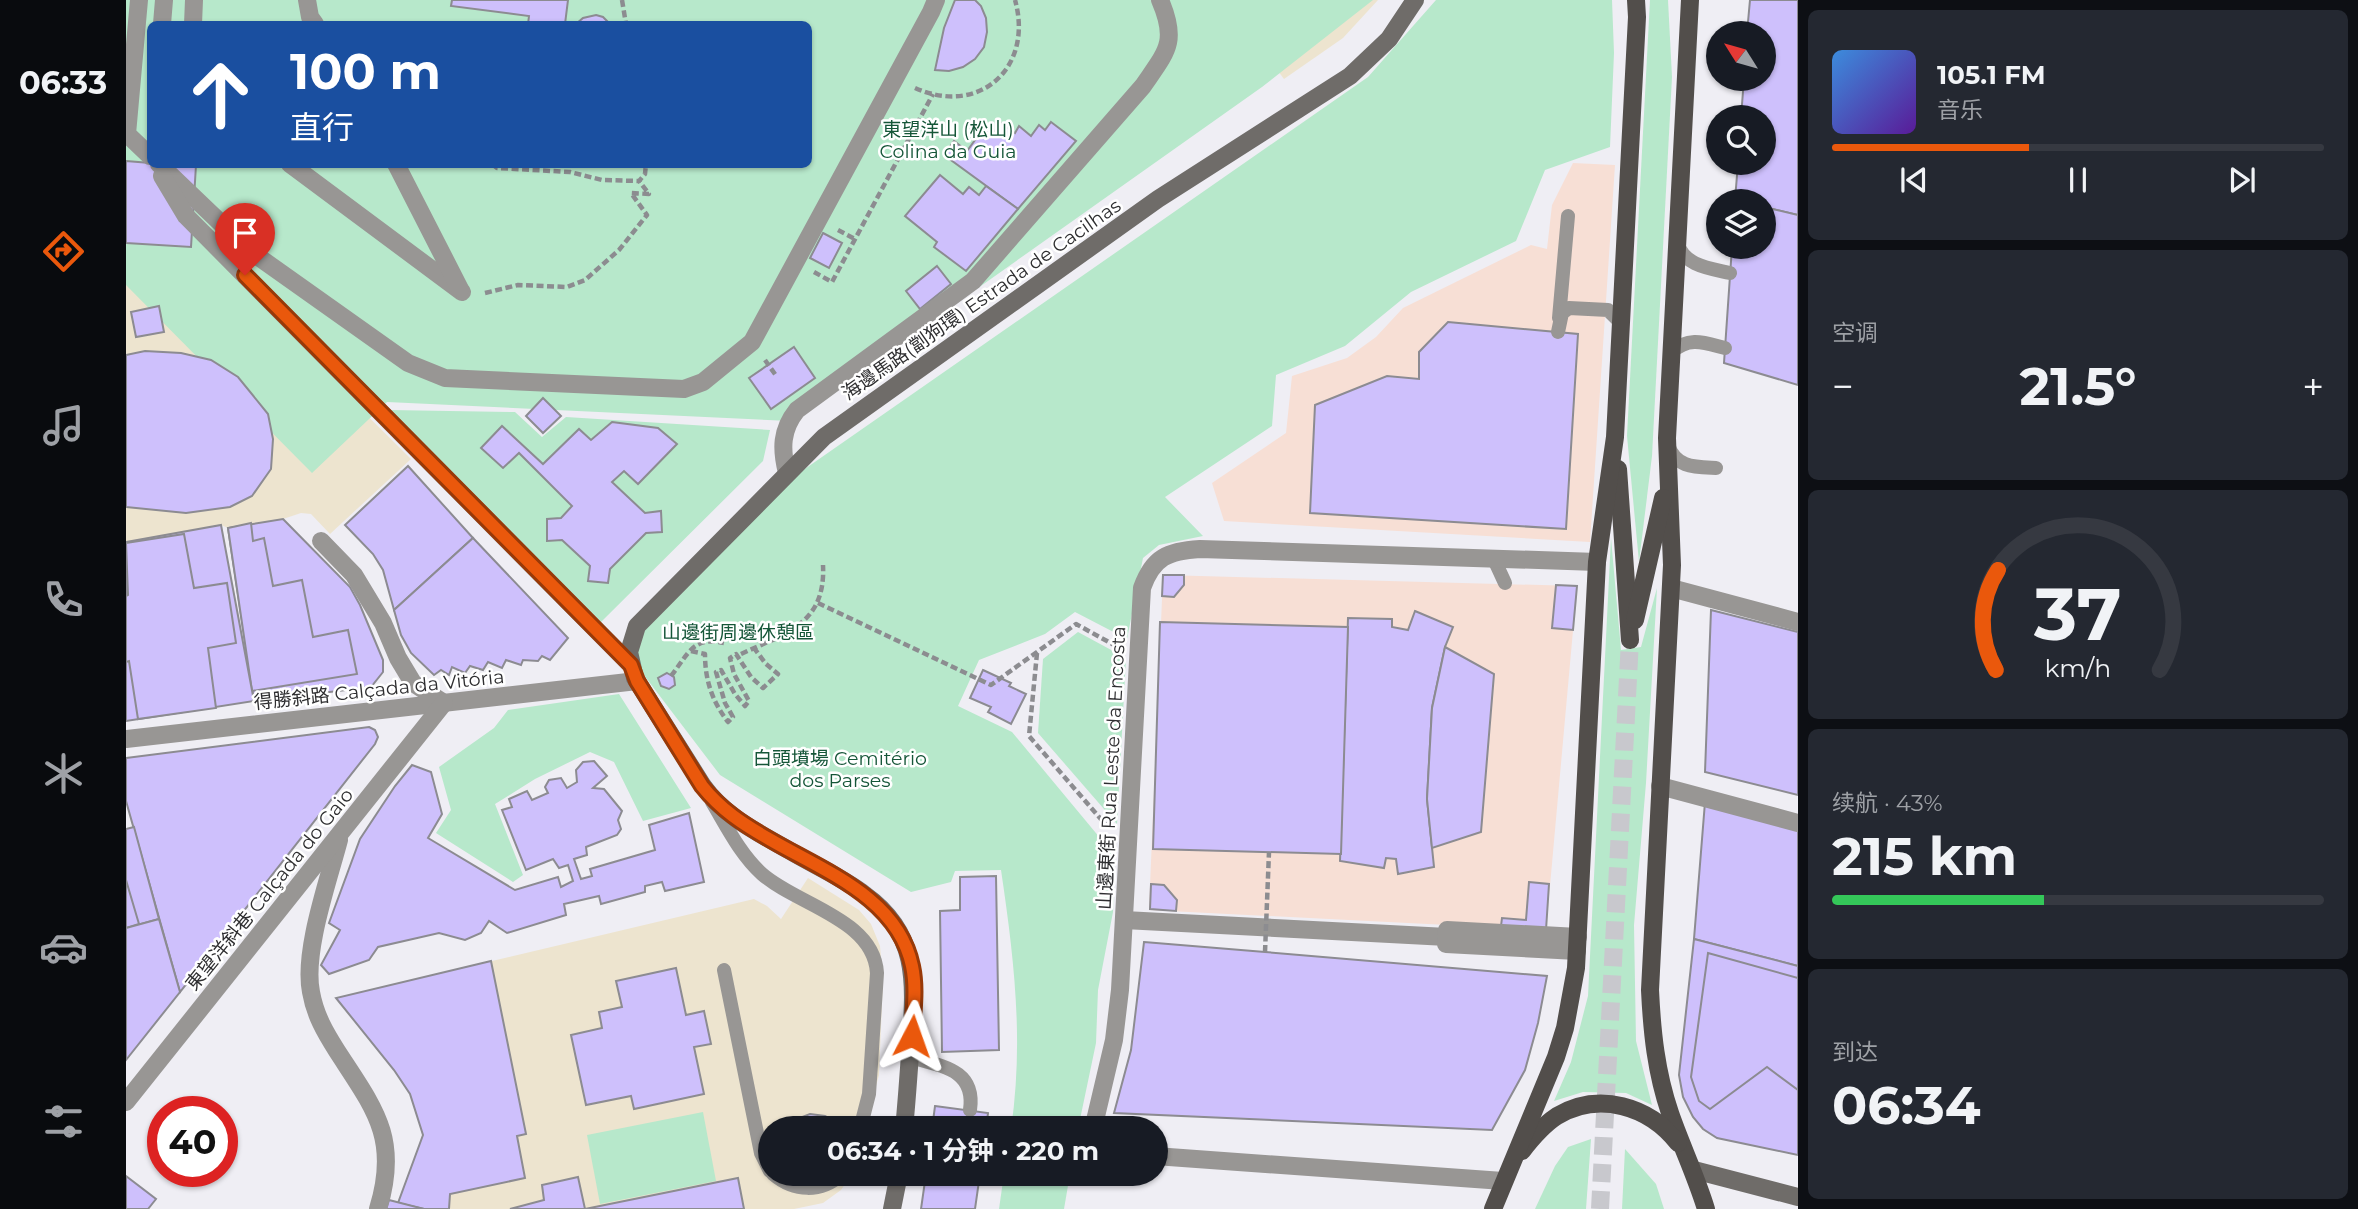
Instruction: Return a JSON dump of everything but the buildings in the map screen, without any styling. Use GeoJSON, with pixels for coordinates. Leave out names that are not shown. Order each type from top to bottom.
{"type":"FeatureCollection","features":[{"type":"Feature","properties":{"kind":"main road"},"geometry":{"type":"LineString","coordinates":[[1636,0],[1618,311],[1615,437],[1630,640],[1669,483]]}},
{"type":"Feature","properties":{"kind":"main road"},"geometry":{"type":"LineString","coordinates":[[1679,0],[1686,72]]}},
{"type":"Feature","properties":{"kind":"main road"},"geometry":{"type":"LineString","coordinates":[[1690,0],[1667,440],[1672,565],[1650,990],[1651,1021],[1661,1083],[1706,1209]]}},
{"type":"Feature","properties":{"kind":"main road"},"geometry":{"type":"LineString","coordinates":[[1493,1209],[1545,1085],[1562,1037],[1572,997],[1578,944],[1597,562],[1615,437]]}},
{"type":"Feature","properties":{"kind":"main road"},"geometry":{"type":"LineString","coordinates":[[1506,1174],[1533,1137],[1556,1117],[1584,1105],[1599,1104],[1614,1104],[1643,1113],[1668,1130],[1691,1162]]}},
{"type":"Feature","properties":{"kind":"street"},"geometry":{"type":"LineString","coordinates":[[139,0],[127,134],[147,153]]}},
{"type":"Feature","properties":{"kind":"street"},"geometry":{"type":"LineString","coordinates":[[162,21],[164,0]]}},
{"type":"Feature","properties":{"kind":"street"},"geometry":{"type":"LineString","coordinates":[[192,21],[194,0]]}},
{"type":"Feature","properties":{"kind":"street"},"geometry":{"type":"LineString","coordinates":[[307,0],[313,21]]}},
{"type":"Feature","properties":{"kind":"street"},"geometry":{"type":"LineString","coordinates":[[161,168],[250,251],[408,363],[426,372],[445,378],[684,388],[703,382],[752,342],[936,0]]}},
{"type":"Feature","properties":{"kind":"street"},"geometry":{"type":"LineString","coordinates":[[787,473],[782,455],[784,436],[786,426],[797,410],[973,281],[1143,86],[1164,55],[1170,40],[1168,18],[1160,0]]}},
{"type":"Feature","properties":{"kind":"street","name":"海邊馬路(劏狗環) Estrada de Cacilhas"},"geometry":{"type":"LineString","coordinates":[[634,673],[631,643],[642,619],[824,437],[1147,207],[1350,76],[1389,39],[1415,0]]}},
{"type":"Feature","properties":{"kind":"street"},"geometry":{"type":"LineString","coordinates":[[159,168],[186,216],[634,673],[702,786],[715,802],[730,815],[865,895],[892,922],[906,947],[913,975],[905,1116]]}},
{"type":"Feature","properties":{"kind":"street"},"geometry":{"type":"LineString","coordinates":[[295,168],[462,292]]}},
{"type":"Feature","properties":{"kind":"street"},"geometry":{"type":"LineString","coordinates":[[398,168],[462,292]]}},
{"type":"Feature","properties":{"kind":"street"},"geometry":{"type":"LineString","coordinates":[[321,541],[354,575],[383,623],[398,658],[413,683],[444,703]]}},
{"type":"Feature","properties":{"kind":"street","name":"山邊東街 Rua Leste da Encosta"},"geometry":{"type":"LineString","coordinates":[[1096,1116],[1114,1040],[1120,990],[1142,588],[1151,568],[1168,554],[1200,549],[1493,558]]}},
{"type":"Feature","properties":{"kind":"street"},"geometry":{"type":"LineString","coordinates":[[1493,558],[1597,562]]}},
{"type":"Feature","properties":{"kind":"street"},"geometry":{"type":"LineString","coordinates":[[1671,588],[1798,622]]}},
{"type":"Feature","properties":{"kind":"street","name":"得勝斜路 Calçada da Vitória"},"geometry":{"type":"LineString","coordinates":[[126,739],[444,703],[634,673]]}},
{"type":"Feature","properties":{"kind":"street","name":"東望洋斜巷 Calçada do Gaio"},"geometry":{"type":"LineString","coordinates":[[126,1102],[444,703]]}},
{"type":"Feature","properties":{"kind":"street"},"geometry":{"type":"LineString","coordinates":[[1660,786],[1798,822]]}},
{"type":"Feature","properties":{"kind":"street"},"geometry":{"type":"LineString","coordinates":[[340,833],[311,951],[310,990],[314,1010],[322,1028],[366,1095],[383,1130],[387,1170],[378,1209]]}},
{"type":"Feature","properties":{"kind":"street"},"geometry":{"type":"LineString","coordinates":[[1124,920],[1447,937],[1446,944],[1578,944]]}},
{"type":"Feature","properties":{"kind":"street"},"geometry":{"type":"LineString","coordinates":[[1168,1157],[1506,1174]]}},
{"type":"Feature","properties":{"kind":"street"},"geometry":{"type":"LineString","coordinates":[[1691,1162],[1798,1197]]}},
{"type":"Feature","properties":{"kind":"street"},"geometry":{"type":"LineString","coordinates":[[892,1209],[897,1186]]}},
{"type":"Feature","properties":{"kind":"lane"},"geometry":{"type":"LineString","coordinates":[[1568,216],[1559,325],[1565,310],[1573,308],[1618,311]]}},
{"type":"Feature","properties":{"kind":"lane"},"geometry":{"type":"LineString","coordinates":[[1677,243],[1680,251],[1693,263],[1730,273]]}},
{"type":"Feature","properties":{"kind":"lane"},"geometry":{"type":"LineString","coordinates":[[1562,295],[1573,308]]}},
{"type":"Feature","properties":{"kind":"lane"},"geometry":{"type":"LineString","coordinates":[[1672,352],[1688,341],[1725,348]]}},
{"type":"Feature","properties":{"kind":"lane"},"geometry":{"type":"LineString","coordinates":[[1667,440],[1674,457],[1681,463],[1694,467],[1716,468]]}},
{"type":"Feature","properties":{"kind":"lane"},"geometry":{"type":"LineString","coordinates":[[1669,483],[1694,467]]}},
{"type":"Feature","properties":{"kind":"lane"},"geometry":{"type":"LineString","coordinates":[[1493,558],[1505,583]]}},
{"type":"Feature","properties":{"kind":"lane"},"geometry":{"type":"LineString","coordinates":[[702,786],[744,855],[757,869],[771,882],[852,929],[870,948],[877,973],[869,1094],[863,1116]]}},
{"type":"Feature","properties":{"kind":"lane"},"geometry":{"type":"LineString","coordinates":[[724,970],[758,1138]]}},
{"type":"Feature","properties":{"kind":"lane"},"geometry":{"type":"LineString","coordinates":[[910,1057],[951,1069],[959,1074],[970,1090],[970,1110]]}},
{"type":"Feature","properties":{"kind":"lane"},"geometry":{"type":"LineString","coordinates":[[791,1186],[818,1186]]}},
{"type":"Feature","properties":{"kind":"path"},"geometry":{"type":"LineString","coordinates":[[622,0],[626,21]]}},
{"type":"Feature","properties":{"kind":"path"},"geometry":{"type":"LineString","coordinates":[[895,78],[933,94],[954,97],[972,94],[989,86],[1004,73],[1016,49],[1019,23],[1015,0]]}},
{"type":"Feature","properties":{"kind":"path"},"geometry":{"type":"LineString","coordinates":[[832,282],[933,94]]}},
{"type":"Feature","properties":{"kind":"path"},"geometry":{"type":"LineString","coordinates":[[497,168],[570,172],[602,180],[639,181]]}},
{"type":"Feature","properties":{"kind":"path"},"geometry":{"type":"LineString","coordinates":[[639,181],[645,174],[646,168]]}},
{"type":"Feature","properties":{"kind":"path"},"geometry":{"type":"LineString","coordinates":[[462,292],[480,294],[518,285],[567,287],[585,280],[620,250],[647,215],[631,193],[649,194],[639,181]]}},
{"type":"Feature","properties":{"kind":"path"},"geometry":{"type":"LineString","coordinates":[[741,654],[800,626],[818,603],[824,578],[823,565]]}},
{"type":"Feature","properties":{"kind":"path"},"geometry":{"type":"LineString","coordinates":[[818,603],[991,685],[1076,624],[1138,657]]}},
{"type":"Feature","properties":{"kind":"path"},"geometry":{"type":"LineString","coordinates":[[671,676],[702,641],[724,643]]}},
{"type":"Feature","properties":{"kind":"path"},"geometry":{"type":"LineString","coordinates":[[691,651],[705,654],[711,695],[727,722],[733,717],[724,703],[716,672],[721,670],[734,694],[745,706],[750,701],[740,688],[730,658],[736,654],[751,677],[763,688],[778,674],[754,648]]}},
{"type":"Feature","properties":{"kind":"path"},"geometry":{"type":"LineString","coordinates":[[1037,652],[1029,736],[1128,850]]}},
{"type":"Feature","properties":{"kind":"path"},"geometry":{"type":"LineString","coordinates":[[1265,952],[1269,852]]}},
{"type":"Feature","properties":{"kind":"shaded area"},"geometry":{"type":"Polygon","coordinates":[[[1225,0],[1378,0],[1343,38],[1284,79],[1225,0]]]}},
{"type":"Feature","properties":{"kind":"shaded area"},"geometry":{"type":"Polygon","coordinates":[[[1573,163],[1615,165],[1590,542],[1224,521],[1212,483],[1286,433],[1292,376],[1347,358],[1376,337],[1403,308],[1531,245],[1547,249],[1552,205],[1573,163]]]}},
{"type":"Feature","properties":{"kind":"shaded area"},"geometry":{"type":"Polygon","coordinates":[[[126,251],[204,254],[411,459],[330,534],[311,514],[301,513],[283,519],[228,528],[221,525],[126,542],[126,251]]]}},
{"type":"Feature","properties":{"kind":"shaded area"},"geometry":{"type":"Polygon","coordinates":[[[1163,575],[1577,586],[1546,930],[1149,910],[1163,575]]]}},
{"type":"Feature","properties":{"kind":"shaded area"},"geometry":{"type":"Polygon","coordinates":[[[808,878],[859,910],[871,924],[880,946],[883,979],[879,1075],[868,1116],[758,1116],[758,1186],[844,1186],[841,1190],[823,1203],[794,1209],[424,1209],[423,1135],[410,1094],[336,998],[754,899],[767,906],[781,919],[808,878]]]}},
{"type":"Feature","properties":{"kind":"green space","name":"東望洋山 (松山) Colina da Guia"},"geometry":{"type":"Polygon","coordinates":[[[126,0],[1373,0],[1262,87],[790,421],[387,402],[312,473],[126,285],[126,0]]]}},
{"type":"Feature","properties":{"kind":"green space"},"geometry":{"type":"Polygon","coordinates":[[[1436,0],[1612,0],[1614,53],[1610,147],[1545,170],[1516,241],[1411,292],[1345,346],[1276,375],[1272,426],[1165,497],[1203,536],[1159,545],[1143,558],[1127,639],[1075,612],[1045,634],[979,660],[958,706],[1012,732],[1115,856],[1113,912],[1098,990],[1096,1043],[1081,1116],[1013,1116],[1017,1063],[1016,999],[1001,870],[955,871],[951,882],[911,892],[720,775],[637,666],[637,642],[647,624],[799,473],[1368,77],[1436,0]]]}},
{"type":"Feature","properties":{"kind":"green space"},"geometry":{"type":"Polygon","coordinates":[[[1650,0],[1668,0],[1672,77],[1652,456],[1639,562],[1627,436],[1650,0]]]}},
{"type":"Feature","properties":{"kind":"green space"},"geometry":{"type":"Polygon","coordinates":[[[389,410],[515,412],[542,437],[566,417],[770,430],[763,461],[601,622],[389,410]]]}},
{"type":"Feature","properties":{"kind":"green space"},"geometry":{"type":"Polygon","coordinates":[[[1611,538],[1621,650],[1641,647],[1657,588],[1646,783],[1634,925],[1636,1041],[1652,1105],[1626,1093],[1583,1092],[1554,1101],[1571,1062],[1588,996],[1611,538]]]}},
{"type":"Feature","properties":{"kind":"green space"},"geometry":{"type":"Polygon","coordinates":[[[1078,632],[1126,658],[1117,824],[1038,733],[1043,659],[1078,632]]]}},
{"type":"Feature","properties":{"kind":"green space"},"geometry":{"type":"Polygon","coordinates":[[[619,694],[691,808],[643,821],[614,762],[590,752],[535,779],[495,804],[523,875],[513,882],[436,833],[451,810],[439,767],[494,728],[508,710],[619,694]]]}},
{"type":"Feature","properties":{"kind":"green space"},"geometry":{"type":"Polygon","coordinates":[[[703,1112],[716,1181],[600,1204],[587,1135],[703,1112]]]}},
{"type":"Feature","properties":{"kind":"green space"},"geometry":{"type":"Polygon","coordinates":[[[1591,1139],[1586,1209],[1535,1209],[1555,1166],[1568,1147],[1591,1139]]]}},
{"type":"Feature","properties":{"kind":"green space"},"geometry":{"type":"Polygon","coordinates":[[[1625,1149],[1656,1184],[1664,1209],[1622,1209],[1625,1149]]]}},
{"type":"Feature","properties":{"kind":"green space"},"geometry":{"type":"Polygon","coordinates":[[[1002,1186],[1068,1186],[1064,1209],[999,1209],[1002,1186]]]}},
{"type":"Feature","properties":{"kind":"tunnel"},"geometry":{"type":"LineString","coordinates":[[1600,1209],[1630,640]]}},
{"type":"Feature","properties":{"kind":"route"},"geometry":{"type":"LineString","coordinates":[[245,275],[631,665],[637,681],[702,786],[715,802],[738,821],[865,895],[886,914],[902,938],[912,965],[912,1036]]}},
{"type":"Feature","properties":{"kind":"park label","name":"山邊街周邊休憩區"},"geometry":{"type":"Point","coordinates":[738,632]}},
{"type":"Feature","properties":{"kind":"park label","name":"白頭墳場 Cemitério dos Parses"},"geometry":{"type":"Point","coordinates":[840,769]}}]}
